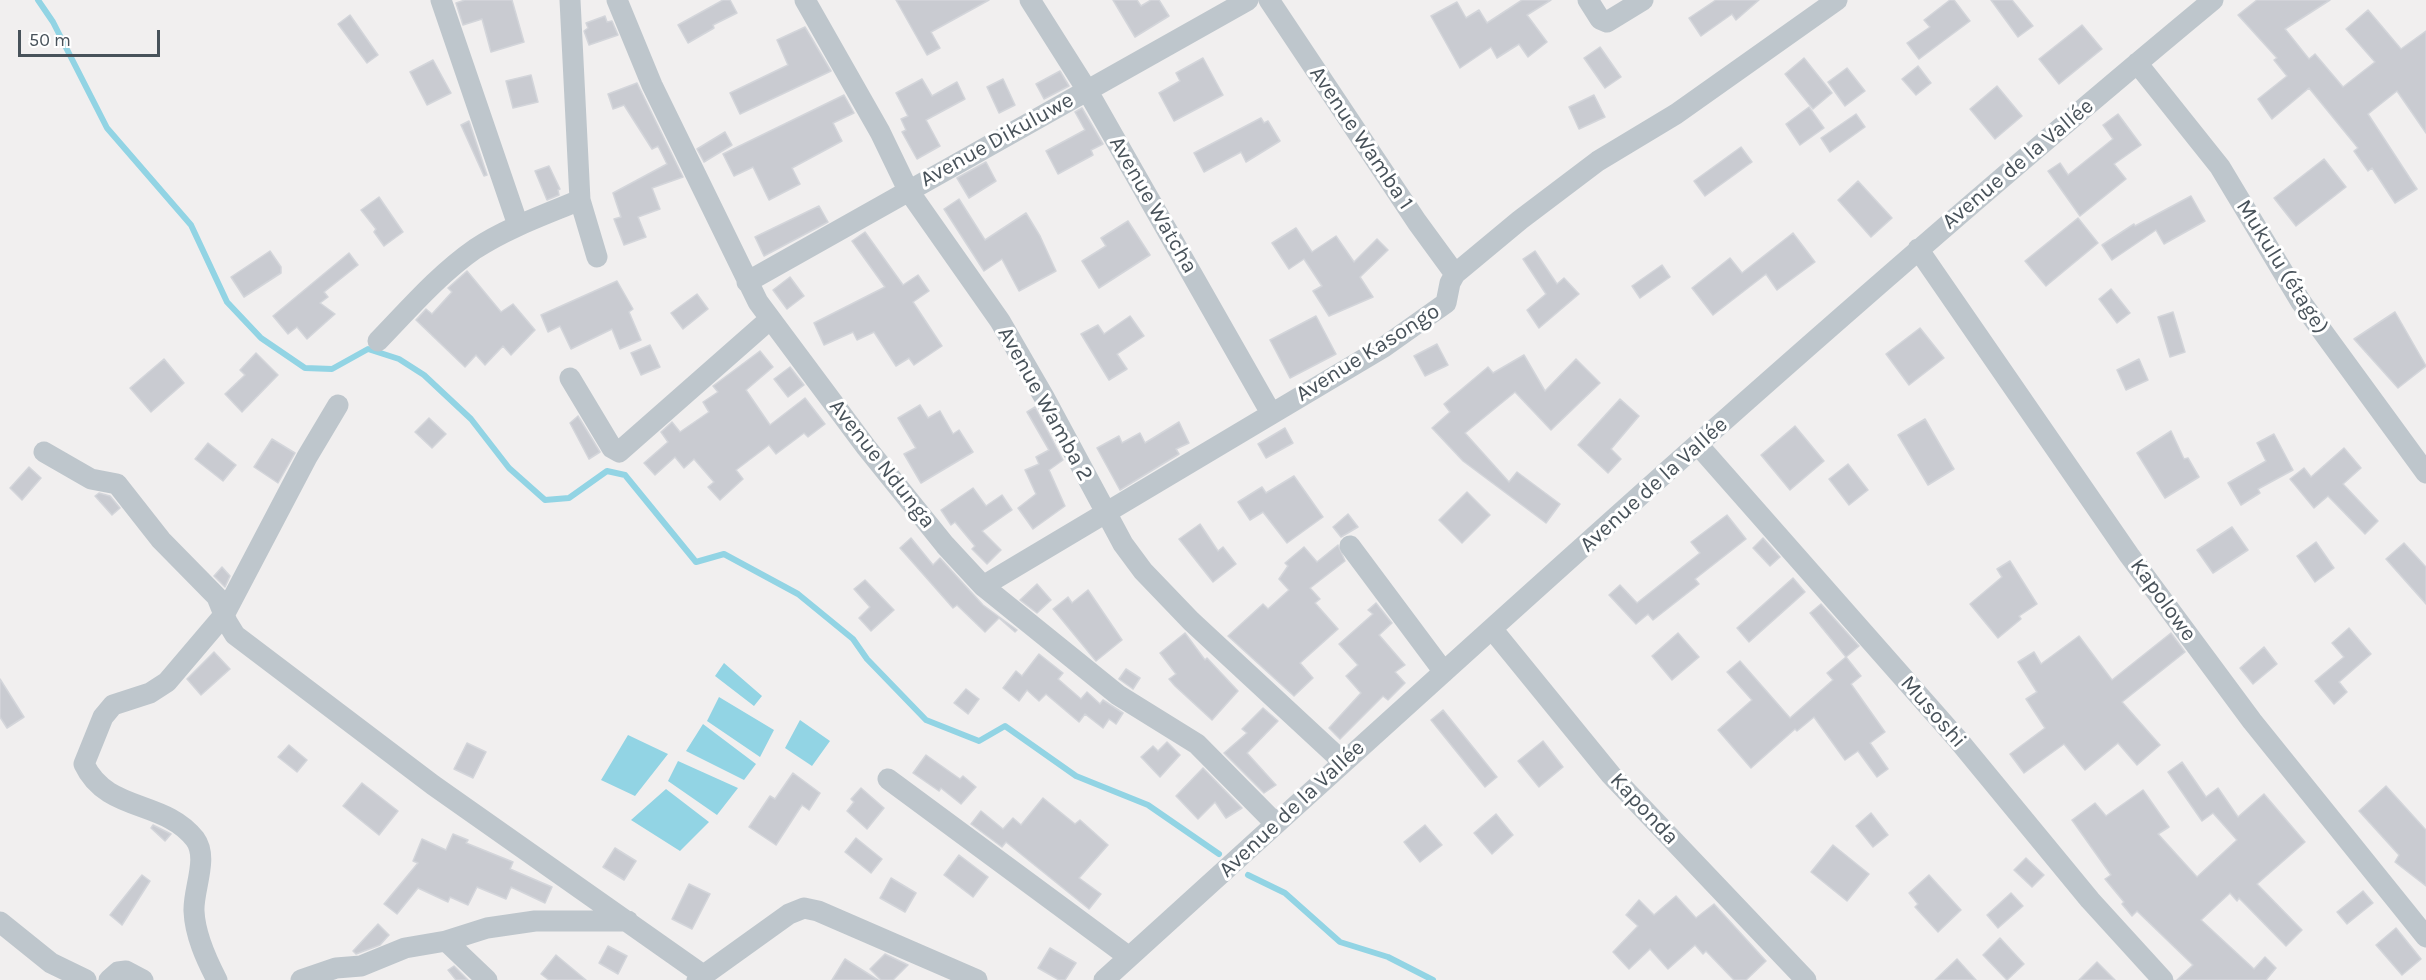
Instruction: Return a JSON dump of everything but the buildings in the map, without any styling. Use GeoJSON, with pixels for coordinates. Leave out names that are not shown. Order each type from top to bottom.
{"type":"FeatureCollection","features":[{"type":"Feature","properties":{"kind":"street"},"geometry":{"type":"LineString","coordinates":[[441,0],[519,225]]}},
{"type":"Feature","properties":{"kind":"street"},"geometry":{"type":"LineString","coordinates":[[570,0],[580,200],[597,257]]}},
{"type":"Feature","properties":{"kind":"street","name":"Avenue Ndunga"},"geometry":{"type":"LineString","coordinates":[[617,0],[652,85],[747,282],[769,320],[866,447],[945,545],[983,586],[1118,695],[1197,744],[1276,824]]}},
{"type":"Feature","properties":{"kind":"street","name":"Avenue Wamba 2"},"geometry":{"type":"LineString","coordinates":[[805,0],[879,132],[908,190],[999,321],[1044,397],[1123,544],[1161,592],[1342,761]]}},
{"type":"Feature","properties":{"kind":"street","name":"Avenue Watcha"},"geometry":{"type":"LineString","coordinates":[[1030,0],[1086,90],[1271,413]]}},
{"type":"Feature","properties":{"kind":"street","name":"Avenue Dikuluwe"},"geometry":{"type":"LineString","coordinates":[[747,282],[1248,0]]}},
{"type":"Feature","properties":{"kind":"street","name":"Avenue Wamba 1"},"geometry":{"type":"LineString","coordinates":[[1269,0],[1417,222],[1455,274]]}},
{"type":"Feature","properties":{"kind":"street"},"geometry":{"type":"LineString","coordinates":[[1588,0],[1600,18],[1607,22],[1643,0]]}},
{"type":"Feature","properties":{"kind":"street"},"geometry":{"type":"LineString","coordinates":[[1455,274],[1520,220],[1598,161],[1676,114],[1837,0]]}},
{"type":"Feature","properties":{"kind":"street","name":"Avenue de la Vallée"},"geometry":{"type":"LineString","coordinates":[[1104,980],[1342,761],[1918,249],[2213,0]]}},
{"type":"Feature","properties":{"kind":"street","name":"Mukulu (étage)"},"geometry":{"type":"LineString","coordinates":[[2137,63],[2220,167],[2301,302],[2426,473]]}},
{"type":"Feature","properties":{"kind":"street"},"geometry":{"type":"LineString","coordinates":[[378,341],[456,264],[519,225],[580,200]]}},
{"type":"Feature","properties":{"kind":"street","name":"Kapolowe"},"geometry":{"type":"LineString","coordinates":[[1918,249],[2129,555],[2252,721],[2426,938]]}},
{"type":"Feature","properties":{"kind":"street","name":"Avenue Kasongo"},"geometry":{"type":"LineString","coordinates":[[983,586],[1424,321],[1446,303],[1450,283],[1455,274]]}},
{"type":"Feature","properties":{"kind":"street"},"geometry":{"type":"LineString","coordinates":[[570,378],[612,448],[619,452],[769,320]]}},
{"type":"Feature","properties":{"kind":"street"},"geometry":{"type":"LineString","coordinates":[[217,980],[202,947],[194,912],[201,857],[197,841],[162,812],[129,803],[115,796],[89,775],[84,764],[104,717],[113,705],[150,693],[167,682],[224,615],[307,457],[338,405]]}},
{"type":"Feature","properties":{"kind":"street","name":"Musoshi"},"geometry":{"type":"LineString","coordinates":[[1699,446],[1959,741],[2090,900],[2163,980]]}},
{"type":"Feature","properties":{"kind":"street"},"geometry":{"type":"LineString","coordinates":[[44,452],[91,479],[117,484],[161,540],[218,597],[224,615],[236,634],[258,653],[433,785],[628,921],[700,978],[789,914],[804,908],[818,911],[977,980]]}},
{"type":"Feature","properties":{"kind":"street"},"geometry":{"type":"LineString","coordinates":[[1350,546],[1444,672]]}},
{"type":"Feature","properties":{"kind":"street","name":"Kaponda"},"geometry":{"type":"LineString","coordinates":[[1492,629],[1611,775],[1806,980]]}},
{"type":"Feature","properties":{"kind":"street"},"geometry":{"type":"LineString","coordinates":[[888,779],[1129,957]]}},
{"type":"Feature","properties":{"kind":"street"},"geometry":{"type":"LineString","coordinates":[[301,980],[336,968],[357,967],[405,948],[446,941],[487,928],[535,921],[628,921]]}},
{"type":"Feature","properties":{"kind":"street"},"geometry":{"type":"LineString","coordinates":[[0,922],[51,963],[86,980]]}},
{"type":"Feature","properties":{"kind":"street"},"geometry":{"type":"LineString","coordinates":[[446,941],[487,980]]}},
{"type":"Feature","properties":{"kind":"street"},"geometry":{"type":"LineString","coordinates":[[110,980],[118,972],[126,970],[143,980]]}},
{"type":"Feature","properties":{"kind":"water"},"geometry":{"type":"Polygon","coordinates":[[[724,663],[762,696],[754,706],[715,676],[724,663]]]}},
{"type":"Feature","properties":{"kind":"water"},"geometry":{"type":"Polygon","coordinates":[[[719,697],[774,730],[760,757],[707,721],[719,697]]]}},
{"type":"Feature","properties":{"kind":"water"},"geometry":{"type":"Polygon","coordinates":[[[800,720],[830,741],[812,766],[785,748],[800,720]]]}},
{"type":"Feature","properties":{"kind":"water"},"geometry":{"type":"Polygon","coordinates":[[[703,724],[756,764],[744,780],[686,751],[703,724]]]}},
{"type":"Feature","properties":{"kind":"water"},"geometry":{"type":"Polygon","coordinates":[[[628,735],[668,754],[635,796],[601,780],[628,735]]]}},
{"type":"Feature","properties":{"kind":"water"},"geometry":{"type":"Polygon","coordinates":[[[678,761],[738,788],[717,815],[668,781],[678,761]]]}},
{"type":"Feature","properties":{"kind":"water"},"geometry":{"type":"Polygon","coordinates":[[[666,789],[709,822],[680,851],[631,820],[666,789]]]}},
{"type":"Feature","properties":{"kind":"waterway"},"geometry":{"type":"LineString","coordinates":[[38,0],[53,22],[107,128],[191,225],[227,302],[261,338],[305,368],[332,369],[368,349],[399,359],[424,375],[471,419],[509,468],[545,500],[569,498],[607,471],[625,475],[696,562],[724,554],[798,594],[853,639],[867,659],[926,720],[979,741],[1005,726],[1076,776],[1148,805],[1219,854]]}},
{"type":"Feature","properties":{"kind":"waterway"},"geometry":{"type":"LineString","coordinates":[[1248,875],[1285,893],[1340,942],[1388,957],[1433,980]]}}]}
